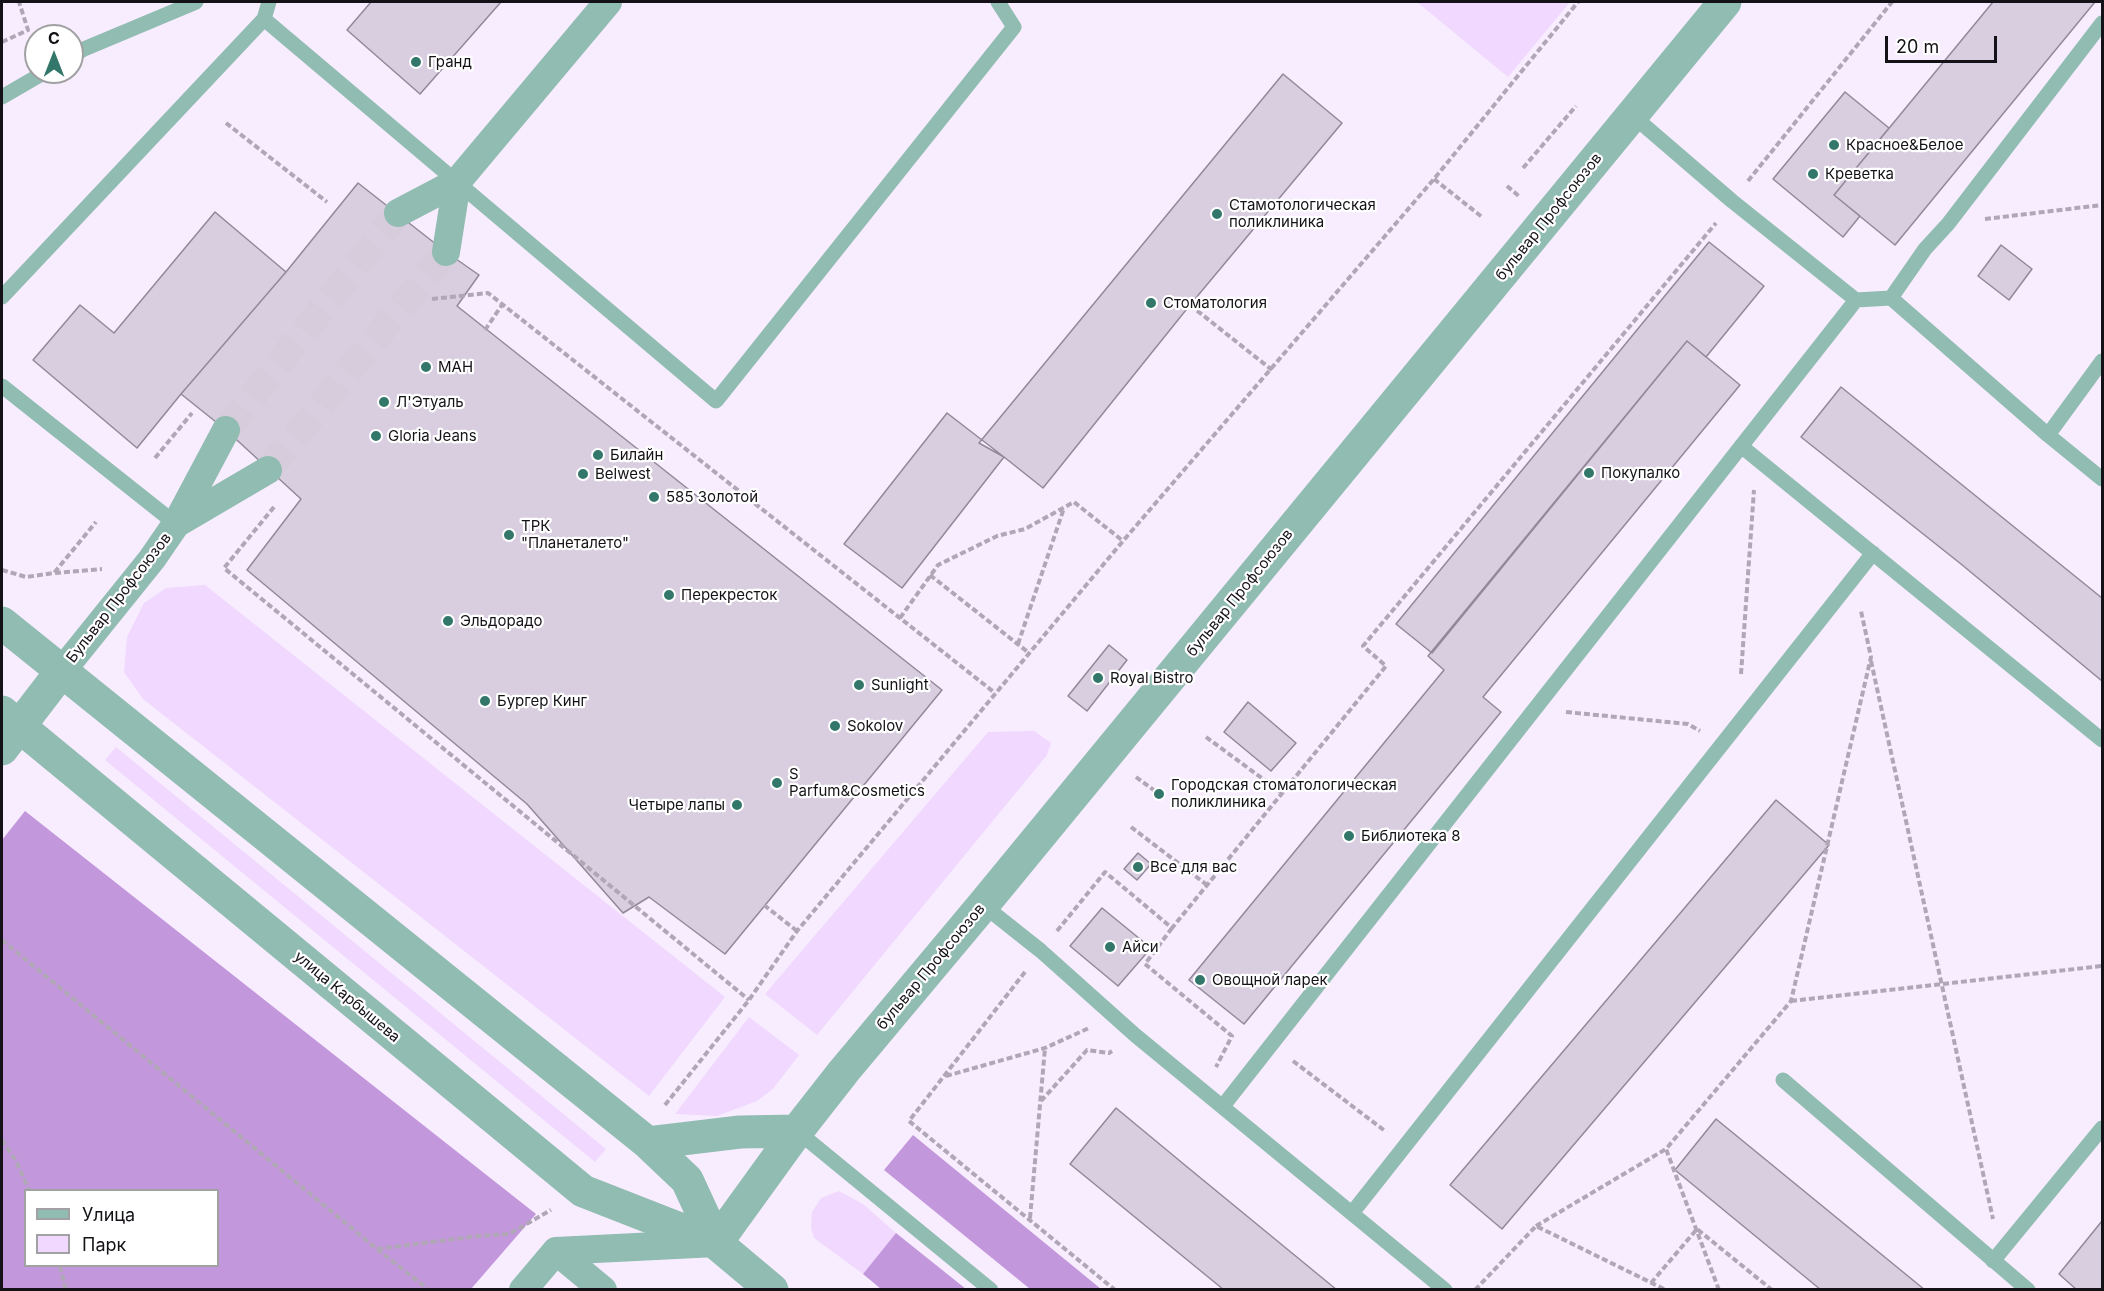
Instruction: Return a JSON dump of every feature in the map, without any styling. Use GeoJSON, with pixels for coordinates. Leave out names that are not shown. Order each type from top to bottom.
{"type":"FeatureCollection","features":[{"type":"Feature","properties":{"kind":"street"},"geometry":{"type":"LineString","coordinates":[[398,213],[457,182],[608,2]]}},
{"type":"Feature","properties":{"kind":"street","name":"бульвар Профсоюзов"},"geometry":{"type":"LineString","coordinates":[[716,1243],[797,1131],[844,1071],[1725,2]]}},
{"type":"Feature","properties":{"kind":"street"},"geometry":{"type":"LineString","coordinates":[[446,252],[457,182]]}},
{"type":"Feature","properties":{"kind":"street","name":"Бульвар Профсоюзов"},"geometry":{"type":"LineString","coordinates":[[61,672],[152,559],[176,524],[226,430]]}},
{"type":"Feature","properties":{"kind":"street","name":"Бульвар Профсоюзов"},"geometry":{"type":"LineString","coordinates":[[176,524],[268,470]]}},
{"type":"Feature","properties":{"kind":"street","name":"улица Карбышева"},"geometry":{"type":"LineString","coordinates":[[2,623],[648,1143],[687,1180],[716,1243]]}},
{"type":"Feature","properties":{"kind":"street"},"geometry":{"type":"LineString","coordinates":[[8,729],[61,672]]}},
{"type":"Feature","properties":{"kind":"street","name":"улица Карбышева"},"geometry":{"type":"LineString","coordinates":[[8,729],[583,1191],[716,1243],[772,1290]]}},
{"type":"Feature","properties":{"kind":"street"},"geometry":{"type":"LineString","coordinates":[[648,1143],[740,1132],[797,1131]]}},
{"type":"Feature","properties":{"kind":"street"},"geometry":{"type":"LineString","coordinates":[[523,1290],[556,1251],[716,1243]]}},
{"type":"Feature","properties":{"kind":"street"},"geometry":{"type":"LineString","coordinates":[[556,1251],[603,1290]]}},
{"type":"Feature","properties":{"kind":"lane"},"geometry":{"type":"LineString","coordinates":[[84,49],[196,2]]}},
{"type":"Feature","properties":{"kind":"lane"},"geometry":{"type":"LineString","coordinates":[[2,297],[264,19],[269,2]]}},
{"type":"Feature","properties":{"kind":"lane"},"geometry":{"type":"LineString","coordinates":[[264,19],[716,401],[1014,27],[998,2]]}},
{"type":"Feature","properties":{"kind":"lane"},"geometry":{"type":"LineString","coordinates":[[1891,298],[1925,249],[1948,224],[2103,23]]}},
{"type":"Feature","properties":{"kind":"lane"},"geometry":{"type":"LineString","coordinates":[[2,97],[24,84]]}},
{"type":"Feature","properties":{"kind":"lane"},"geometry":{"type":"LineString","coordinates":[[1632,115],[1732,201],[1856,300],[1891,298],[2048,435],[2103,479]]}},
{"type":"Feature","properties":{"kind":"lane"},"geometry":{"type":"LineString","coordinates":[[1223,1106],[1856,300]]}},
{"type":"Feature","properties":{"kind":"lane"},"geometry":{"type":"LineString","coordinates":[[2048,435],[2103,362]]}},
{"type":"Feature","properties":{"kind":"lane"},"geometry":{"type":"LineString","coordinates":[[2,387],[176,524]]}},
{"type":"Feature","properties":{"kind":"lane"},"geometry":{"type":"LineString","coordinates":[[1741,446],[2103,740]]}},
{"type":"Feature","properties":{"kind":"lane"},"geometry":{"type":"LineString","coordinates":[[1352,1213],[1738,723],[1878,557]]}},
{"type":"Feature","properties":{"kind":"lane"},"geometry":{"type":"LineString","coordinates":[[983,905],[1041,951],[1135,1035],[1445,1290]]}},
{"type":"Feature","properties":{"kind":"lane"},"geometry":{"type":"LineString","coordinates":[[1783,1080],[1996,1256],[2028,1290]]}},
{"type":"Feature","properties":{"kind":"lane"},"geometry":{"type":"LineString","coordinates":[[1996,1256],[2103,1128]]}},
{"type":"Feature","properties":{"kind":"lane"},"geometry":{"type":"LineString","coordinates":[[797,1131],[991,1290]]}},
{"type":"Feature","properties":{"kind":"path"},"geometry":{"type":"LineString","coordinates":[[2,42],[28,30],[19,2]]}},
{"type":"Feature","properties":{"kind":"path"},"geometry":{"type":"LineString","coordinates":[[663,1108],[749,1000],[797,931],[1123,541],[1434,179],[1578,2]]}},
{"type":"Feature","properties":{"kind":"path"},"geometry":{"type":"LineString","coordinates":[[1203,1090],[1232,1036],[1145,964],[1386,666],[1363,646],[1732,201],[1892,2]]}},
{"type":"Feature","properties":{"kind":"path"},"geometry":{"type":"LineString","coordinates":[[1523,168],[1576,106]]}},
{"type":"Feature","properties":{"kind":"path"},"geometry":{"type":"LineString","coordinates":[[226,123],[327,202]]}},
{"type":"Feature","properties":{"kind":"path"},"geometry":{"type":"LineString","coordinates":[[1434,179],[1482,217]]}},
{"type":"Feature","properties":{"kind":"path"},"geometry":{"type":"LineString","coordinates":[[1948,224],[2103,204]]}},
{"type":"Feature","properties":{"kind":"path"},"geometry":{"type":"LineString","coordinates":[[432,299],[488,293],[995,693]]}},
{"type":"Feature","properties":{"kind":"path"},"geometry":{"type":"LineString","coordinates":[[1190,304],[1272,370]]}},
{"type":"Feature","properties":{"kind":"path"},"geometry":{"type":"LineString","coordinates":[[485,330],[502,305]]}},
{"type":"Feature","properties":{"kind":"path"},"geometry":{"type":"LineString","coordinates":[[155,458],[192,413]]}},
{"type":"Feature","properties":{"kind":"path"},"geometry":{"type":"LineString","coordinates":[[1738,723],[1756,458]]}},
{"type":"Feature","properties":{"kind":"path"},"geometry":{"type":"LineString","coordinates":[[900,618],[938,565],[997,536],[1025,529],[1074,502],[1123,541]]}},
{"type":"Feature","properties":{"kind":"path"},"geometry":{"type":"LineString","coordinates":[[277,503],[224,568],[749,1000]]}},
{"type":"Feature","properties":{"kind":"path"},"geometry":{"type":"LineString","coordinates":[[1018,644],[1065,507]]}},
{"type":"Feature","properties":{"kind":"path"},"geometry":{"type":"LineString","coordinates":[[54,573],[96,522]]}},
{"type":"Feature","properties":{"kind":"path"},"geometry":{"type":"LineString","coordinates":[[1878,557],[1858,593],[1870,657],[1943,984],[1996,1256]]}},
{"type":"Feature","properties":{"kind":"path"},"geometry":{"type":"LineString","coordinates":[[2,570],[26,577],[113,568]]}},
{"type":"Feature","properties":{"kind":"path"},"geometry":{"type":"LineString","coordinates":[[930,575],[1029,653]]}},
{"type":"Feature","properties":{"kind":"path"},"geometry":{"type":"LineString","coordinates":[[1475,1290],[1536,1226],[1666,1149],[1791,1001],[1870,657]]}},
{"type":"Feature","properties":{"kind":"path"},"geometry":{"type":"LineString","coordinates":[[1534,709],[1688,724],[1721,745]]}},
{"type":"Feature","properties":{"kind":"path"},"geometry":{"type":"LineString","coordinates":[[1206,737],[1282,793]]}},
{"type":"Feature","properties":{"kind":"path"},"geometry":{"type":"LineString","coordinates":[[1131,827],[1207,885]]}},
{"type":"Feature","properties":{"kind":"path"},"geometry":{"type":"LineString","coordinates":[[1115,1290],[909,1121],[1105,872],[1172,928]]}},
{"type":"Feature","properties":{"kind":"path"},"geometry":{"type":"LineString","coordinates":[[764,905],[797,931]]}},
{"type":"Feature","properties":{"kind":"path"},"geometry":{"type":"LineString","coordinates":[[2,940],[429,1290]]}},
{"type":"Feature","properties":{"kind":"path"},"geometry":{"type":"LineString","coordinates":[[1791,1001],[2103,966]]}},
{"type":"Feature","properties":{"kind":"path"},"geometry":{"type":"LineString","coordinates":[[945,1076],[1045,1048],[1114,1016]]}},
{"type":"Feature","properties":{"kind":"path"},"geometry":{"type":"LineString","coordinates":[[1041,1102],[1087,1050],[1109,1053],[1135,1035]]}},
{"type":"Feature","properties":{"kind":"path"},"geometry":{"type":"LineString","coordinates":[[1272,1045],[1404,1146]]}},
{"type":"Feature","properties":{"kind":"path"},"geometry":{"type":"LineString","coordinates":[[1030,1219],[1045,1048]]}},
{"type":"Feature","properties":{"kind":"path"},"geometry":{"type":"LineString","coordinates":[[2,1140],[16,1161],[28,1189]]}},
{"type":"Feature","properties":{"kind":"path"},"geometry":{"type":"LineString","coordinates":[[1666,1149],[1719,1290]]}},
{"type":"Feature","properties":{"kind":"path"},"geometry":{"type":"LineString","coordinates":[[377,1249],[509,1234],[551,1210]]}},
{"type":"Feature","properties":{"kind":"path"},"geometry":{"type":"LineString","coordinates":[[1536,1226],[1666,1290]]}},
{"type":"Feature","properties":{"kind":"path"},"geometry":{"type":"LineString","coordinates":[[1651,1282],[1696,1229]]}},
{"type":"Feature","properties":{"kind":"path"},"geometry":{"type":"LineString","coordinates":[[1696,1229],[1772,1290]]}},
{"type":"Feature","properties":{"kind":"path"},"geometry":{"type":"LineString","coordinates":[[60,1267],[66,1290]]}},
{"type":"Feature","properties":{"kind":"green space"},"geometry":{"type":"Polygon","coordinates":[[[1417,2],[1570,2],[1508,77],[1417,2]]]}},
{"type":"Feature","properties":{"kind":"green space"},"geometry":{"type":"Polygon","coordinates":[[[205,585],[725,997],[649,1096],[143,699],[124,672],[127,637],[144,603],[166,588],[205,585]]]}},
{"type":"Feature","properties":{"kind":"green space"},"geometry":{"type":"Polygon","coordinates":[[[1034,731],[1051,743],[1047,755],[817,1035],[765,994],[988,732],[1034,731]]]}},
{"type":"Feature","properties":{"kind":"green space"},"geometry":{"type":"Polygon","coordinates":[[[116,747],[606,1149],[595,1162],[105,760],[116,747]]]}},
{"type":"Feature","properties":{"kind":"green space"},"geometry":{"type":"Polygon","coordinates":[[[749,1017],[799,1055],[773,1089],[757,1101],[717,1116],[675,1114],[749,1017]]]}},
{"type":"Feature","properties":{"kind":"green space"},"geometry":{"type":"Polygon","coordinates":[[[839,1191],[863,1204],[896,1233],[863,1274],[814,1238],[811,1228],[812,1212],[821,1198],[839,1191]]]}},
{"type":"Feature","properties":{"kind":"shaded area"},"geometry":{"type":"Polygon","coordinates":[[[25,811],[536,1214],[471,1289],[2,1289],[2,840],[25,811]]]}},
{"type":"Feature","properties":{"kind":"shaded area"},"geometry":{"type":"Polygon","coordinates":[[[913,1135],[1101,1289],[1030,1289],[884,1170],[913,1135]]]}},
{"type":"Feature","properties":{"kind":"shaded area"},"geometry":{"type":"Polygon","coordinates":[[[896,1233],[966,1289],[881,1289],[863,1274],[896,1233]]]}},
{"type":"Feature","properties":{"kind":"building","name":"Гранд"},"geometry":{"type":"Polygon","coordinates":[[[371,2],[501,2],[420,94],[347,30],[371,2]]]}},
{"type":"Feature","properties":{"kind":"building"},"geometry":{"type":"Polygon","coordinates":[[[1993,2],[2095,2],[1895,245],[1834,195],[1993,2]]]}},
{"type":"Feature","properties":{"kind":"building","name":"Стамотологическая поликлиника"},"geometry":{"type":"Polygon","coordinates":[[[1283,74],[1342,123],[1190,305],[1043,488],[1004,457],[979,443],[1283,74]]]}},
{"type":"Feature","properties":{"kind":"building"},"geometry":{"type":"Polygon","coordinates":[[[1845,92],[1889,128],[1834,195],[1860,216],[1843,237],[1773,179],[1845,92]]]}},
{"type":"Feature","properties":{"kind":"building","name":"ТРК \"Планеталето\""},"geometry":{"type":"Polygon","coordinates":[[[358,183],[479,275],[457,306],[942,690],[725,954],[649,897],[623,913],[527,804],[247,570],[301,499],[226,430],[181,394],[286,272],[358,183]]]}},
{"type":"Feature","properties":{"kind":"building"},"geometry":{"type":"Polygon","coordinates":[[[215,212],[286,272],[137,448],[33,360],[80,305],[114,333],[215,212]]]}},
{"type":"Feature","properties":{"kind":"building"},"geometry":{"type":"Polygon","coordinates":[[[1709,242],[1764,286],[1706,357],[1687,341],[1432,653],[1396,624],[1709,242]]]}},
{"type":"Feature","properties":{"kind":"building"},"geometry":{"type":"Polygon","coordinates":[[[2001,245],[2032,269],[2009,300],[1978,276],[2001,245]]]}},
{"type":"Feature","properties":{"kind":"building"},"geometry":{"type":"Polygon","coordinates":[[[1687,341],[1740,385],[1483,697],[1501,712],[1244,1024],[1189,980],[1444,670],[1428,656],[1687,341]]]}},
{"type":"Feature","properties":{"kind":"building"},"geometry":{"type":"Polygon","coordinates":[[[1841,387],[2102,598],[2102,681],[1961,564],[1801,437],[1841,387]]]}},
{"type":"Feature","properties":{"kind":"building"},"geometry":{"type":"Polygon","coordinates":[[[947,413],[1004,457],[902,588],[844,544],[947,413]]]}},
{"type":"Feature","properties":{"kind":"building","name":"Royal Bistro"},"geometry":{"type":"Polygon","coordinates":[[[1109,645],[1127,660],[1087,711],[1068,696],[1109,645]]]}},
{"type":"Feature","properties":{"kind":"building"},"geometry":{"type":"Polygon","coordinates":[[[1248,702],[1296,743],[1271,771],[1224,732],[1248,702]]]}},
{"type":"Feature","properties":{"kind":"building"},"geometry":{"type":"Polygon","coordinates":[[[1776,800],[1829,845],[1502,1229],[1450,1185],[1776,800]]]}},
{"type":"Feature","properties":{"kind":"building","name":"Все для вас"},"geometry":{"type":"Polygon","coordinates":[[[1138,853],[1151,864],[1137,880],[1124,869],[1138,853]]]}},
{"type":"Feature","properties":{"kind":"building","name":"Айси"},"geometry":{"type":"Polygon","coordinates":[[[1102,908],[1151,948],[1118,986],[1070,946],[1102,908]]]}},
{"type":"Feature","properties":{"kind":"building"},"geometry":{"type":"Polygon","coordinates":[[[1116,1108],[1337,1290],[1224,1290],[1070,1164],[1116,1108]]]}},
{"type":"Feature","properties":{"kind":"building"},"geometry":{"type":"Polygon","coordinates":[[[1716,1119],[1925,1290],[1821,1290],[1675,1170],[1716,1119]]]}},
{"type":"Feature","properties":{"kind":"building"},"geometry":{"type":"Polygon","coordinates":[[[2102,1221],[2102,1290],[2077,1290],[2059,1274],[2102,1221]]]}},
{"type":"Feature","properties":{"kind":"tunnel"},"geometry":{"type":"LineString","coordinates":[[226,430],[398,213]]}},
{"type":"Feature","properties":{"kind":"tunnel"},"geometry":{"type":"LineString","coordinates":[[268,470],[446,252]]}},
{"type":"Feature","properties":{"kind":"place","name":"Гранд"},"geometry":{"type":"Point","coordinates":[416,62]}},
{"type":"Feature","properties":{"kind":"place","name":"Красное&Белое"},"geometry":{"type":"Point","coordinates":[1834,145]}},
{"type":"Feature","properties":{"kind":"place","name":"Креветка"},"geometry":{"type":"Point","coordinates":[1813,174]}},
{"type":"Feature","properties":{"kind":"place","name":"Стамотологическая поликлиника"},"geometry":{"type":"Point","coordinates":[1217,214]}},
{"type":"Feature","properties":{"kind":"place","name":"Стоматология"},"geometry":{"type":"Point","coordinates":[1151,303]}},
{"type":"Feature","properties":{"kind":"place","name":"МАН"},"geometry":{"type":"Point","coordinates":[426,367]}},
{"type":"Feature","properties":{"kind":"place","name":"Л'Этуаль"},"geometry":{"type":"Point","coordinates":[384,402]}},
{"type":"Feature","properties":{"kind":"place","name":"Gloria Jeans"},"geometry":{"type":"Point","coordinates":[376,436]}},
{"type":"Feature","properties":{"kind":"place","name":"Билайн"},"geometry":{"type":"Point","coordinates":[598,455]}},
{"type":"Feature","properties":{"kind":"place","name":"Покупалко"},"geometry":{"type":"Point","coordinates":[1589,473]}},
{"type":"Feature","properties":{"kind":"place","name":"Belwest"},"geometry":{"type":"Point","coordinates":[583,474]}},
{"type":"Feature","properties":{"kind":"place","name":"585 Золотой"},"geometry":{"type":"Point","coordinates":[654,497]}},
{"type":"Feature","properties":{"kind":"place","name":"ТРК \"Планеталето\""},"geometry":{"type":"Point","coordinates":[509,535]}},
{"type":"Feature","properties":{"kind":"place","name":"Перекресток"},"geometry":{"type":"Point","coordinates":[669,595]}},
{"type":"Feature","properties":{"kind":"place","name":"Эльдорадо"},"geometry":{"type":"Point","coordinates":[448,621]}},
{"type":"Feature","properties":{"kind":"place","name":"Royal Bistro"},"geometry":{"type":"Point","coordinates":[1098,678]}},
{"type":"Feature","properties":{"kind":"place","name":"Sunlight"},"geometry":{"type":"Point","coordinates":[859,685]}},
{"type":"Feature","properties":{"kind":"place","name":"Бургер Кинг"},"geometry":{"type":"Point","coordinates":[485,701]}},
{"type":"Feature","properties":{"kind":"place","name":"Sokolov"},"geometry":{"type":"Point","coordinates":[835,726]}},
{"type":"Feature","properties":{"kind":"place","name":"S Parfum&Cosmetics"},"geometry":{"type":"Point","coordinates":[777,783]}},
{"type":"Feature","properties":{"kind":"place","name":"Городская стоматологическая поликлиника"},"geometry":{"type":"Point","coordinates":[1159,794]}},
{"type":"Feature","properties":{"kind":"place","name":"Четыре лапы"},"geometry":{"type":"Point","coordinates":[737,805]}},
{"type":"Feature","properties":{"kind":"place","name":"Библиотека 8"},"geometry":{"type":"Point","coordinates":[1349,836]}},
{"type":"Feature","properties":{"kind":"place","name":"Все для вас"},"geometry":{"type":"Point","coordinates":[1138,867]}},
{"type":"Feature","properties":{"kind":"place","name":"Айси"},"geometry":{"type":"Point","coordinates":[1110,947]}},
{"type":"Feature","properties":{"kind":"place","name":"Овощной ларек"},"geometry":{"type":"Point","coordinates":[1200,980]}}]}
